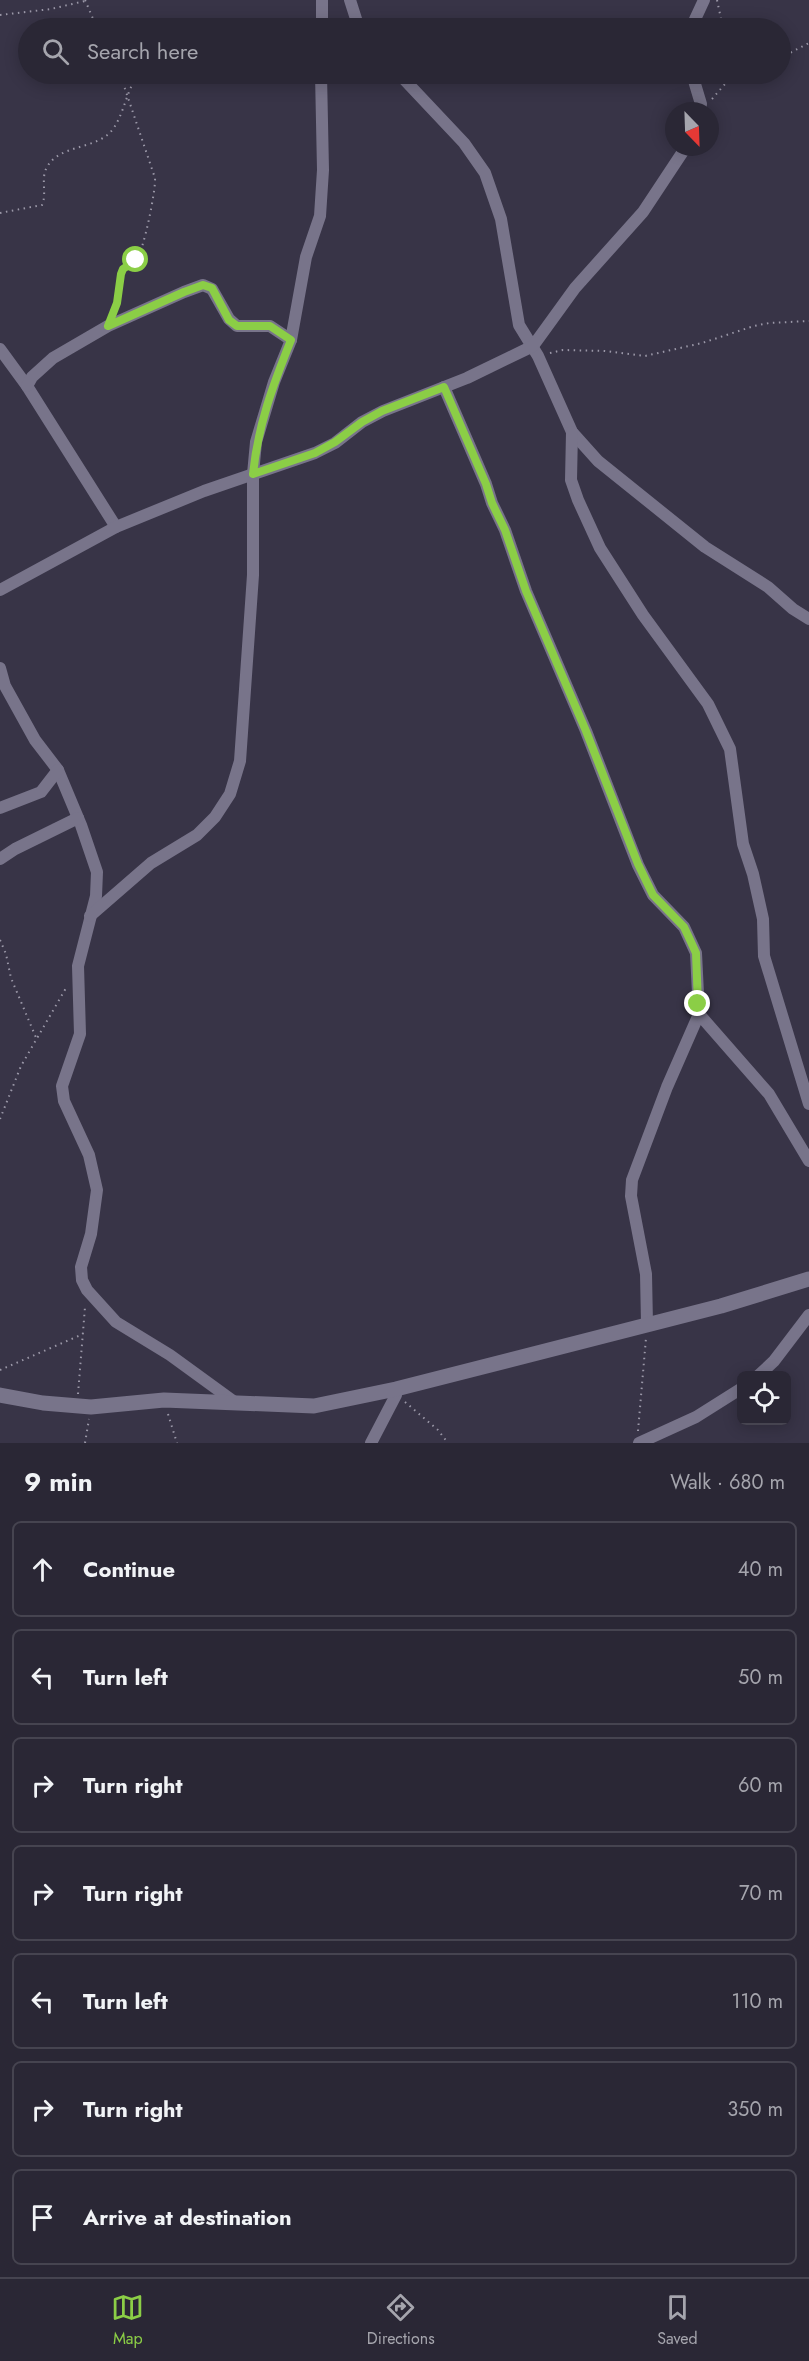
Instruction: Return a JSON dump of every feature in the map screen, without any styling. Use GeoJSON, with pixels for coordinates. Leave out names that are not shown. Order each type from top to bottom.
{"type":"FeatureCollection","features":[{"type":"Feature","properties":{"kind":"street"},"geometry":{"type":"LineString","coordinates":[[322,0],[322,18]]}},
{"type":"Feature","properties":{"kind":"street"},"geometry":{"type":"LineString","coordinates":[[350,0],[357,18]]}},
{"type":"Feature","properties":{"kind":"street"},"geometry":{"type":"LineString","coordinates":[[696,18],[704,0]]}},
{"type":"Feature","properties":{"kind":"street"},"geometry":{"type":"LineString","coordinates":[[90,916],[151,863],[197,835],[215,818],[230,794],[240,761],[253,575],[253,474],[256,442],[274,382],[291,340],[306,257],[320,216],[321,84]]}},
{"type":"Feature","properties":{"kind":"street"},"geometry":{"type":"LineString","coordinates":[[408,84],[464,143],[485,173],[501,219],[519,325],[536,351],[572,432],[598,461],[705,546],[768,587],[793,609],[809,619]]}},
{"type":"Feature","properties":{"kind":"street"},"geometry":{"type":"LineString","coordinates":[[695,84],[700,102]]}},
{"type":"Feature","properties":{"kind":"street"},"geometry":{"type":"LineString","coordinates":[[0,590],[116,527],[204,491],[315,453],[382,411],[536,351],[575,288],[643,212],[680,156]]}},
{"type":"Feature","properties":{"kind":"street"},"geometry":{"type":"LineString","coordinates":[[27,386],[32,377],[53,358],[108,326],[203,285],[212,288],[229,320],[237,326],[270,326],[291,340]]}},
{"type":"Feature","properties":{"kind":"street"},"geometry":{"type":"LineString","coordinates":[[0,349],[27,386],[116,527]]}},
{"type":"Feature","properties":{"kind":"street"},"geometry":{"type":"LineString","coordinates":[[444,387],[505,530],[526,591],[586,731],[638,864],[653,895],[684,927],[696,953],[699,1014],[667,1087],[632,1179],[631,1196],[646,1275],[647,1324]]}},
{"type":"Feature","properties":{"kind":"street"},"geometry":{"type":"LineString","coordinates":[[572,432],[571,480],[600,548],[643,615],[708,704],[730,749],[743,844],[753,874],[763,920],[764,956],[809,1104]]}},
{"type":"Feature","properties":{"kind":"street"},"geometry":{"type":"LineString","coordinates":[[0,668],[5,686],[35,740],[58,770],[97,872],[96,896],[78,966],[80,1034],[62,1086],[64,1101],[89,1155],[97,1191],[91,1234],[81,1267],[81,1280],[116,1322],[170,1355],[236,1402]]}},
{"type":"Feature","properties":{"kind":"street"},"geometry":{"type":"LineString","coordinates":[[0,808],[41,792],[58,770]]}},
{"type":"Feature","properties":{"kind":"street"},"geometry":{"type":"LineString","coordinates":[[0,859],[15,849],[78,818]]}},
{"type":"Feature","properties":{"kind":"street"},"geometry":{"type":"LineString","coordinates":[[699,1014],[769,1094],[809,1161]]}},
{"type":"Feature","properties":{"kind":"street"},"geometry":{"type":"LineString","coordinates":[[0,1395],[43,1404],[84,1406],[164,1400],[314,1406],[396,1392],[721,1306],[809,1279]]}},
{"type":"Feature","properties":{"kind":"street"},"geometry":{"type":"LineString","coordinates":[[763,1371],[774,1361],[809,1315]]}},
{"type":"Feature","properties":{"kind":"street"},"geometry":{"type":"LineString","coordinates":[[638,1437],[696,1417],[737,1391]]}},
{"type":"Feature","properties":{"kind":"street"},"geometry":{"type":"LineString","coordinates":[[371,1443],[396,1392]]}},
{"type":"Feature","properties":{"kind":"path"},"geometry":{"type":"LineString","coordinates":[[717,0],[721,18]]}},
{"type":"Feature","properties":{"kind":"path"},"geometry":{"type":"LineString","coordinates":[[0,15],[51,9],[85,1],[93,18]]}},
{"type":"Feature","properties":{"kind":"path"},"geometry":{"type":"LineString","coordinates":[[791,52],[809,43]]}},
{"type":"Feature","properties":{"kind":"path"},"geometry":{"type":"LineString","coordinates":[[108,326],[117,303],[123,269],[136,260],[144,242],[156,189],[155,178],[123,84]]}},
{"type":"Feature","properties":{"kind":"path"},"geometry":{"type":"LineString","coordinates":[[0,213],[42,206],[45,170],[50,162],[55,157],[91,145],[108,134],[119,118],[134,84]]}},
{"type":"Feature","properties":{"kind":"path"},"geometry":{"type":"LineString","coordinates":[[709,102],[726,84]]}},
{"type":"Feature","properties":{"kind":"path"},"geometry":{"type":"LineString","coordinates":[[536,351],[605,351],[645,356],[702,343],[754,326],[809,321]]}},
{"type":"Feature","properties":{"kind":"path"},"geometry":{"type":"LineString","coordinates":[[0,940],[6,954],[11,978],[37,1040]]}},
{"type":"Feature","properties":{"kind":"path"},"geometry":{"type":"LineString","coordinates":[[0,1119],[21,1066],[78,966]]}},
{"type":"Feature","properties":{"kind":"path"},"geometry":{"type":"LineString","coordinates":[[81,1280],[86,1308],[83,1334],[85,1443]]}},
{"type":"Feature","properties":{"kind":"path"},"geometry":{"type":"LineString","coordinates":[[638,1437],[647,1324]]}},
{"type":"Feature","properties":{"kind":"path"},"geometry":{"type":"LineString","coordinates":[[0,1370],[83,1334]]}},
{"type":"Feature","properties":{"kind":"path"},"geometry":{"type":"LineString","coordinates":[[396,1392],[448,1443]]}},
{"type":"Feature","properties":{"kind":"path"},"geometry":{"type":"LineString","coordinates":[[164,1400],[177,1443]]}},
{"type":"Feature","properties":{"kind":"route"},"geometry":{"type":"LineString","coordinates":[[136,260],[123,269],[117,303],[108,326],[203,285],[212,288],[229,320],[237,326],[270,326],[291,340],[274,382],[256,442],[253,474],[315,453],[382,411],[444,387],[505,530],[526,591],[586,731],[638,864],[653,895],[684,927],[696,953],[698,1004]]}}]}
